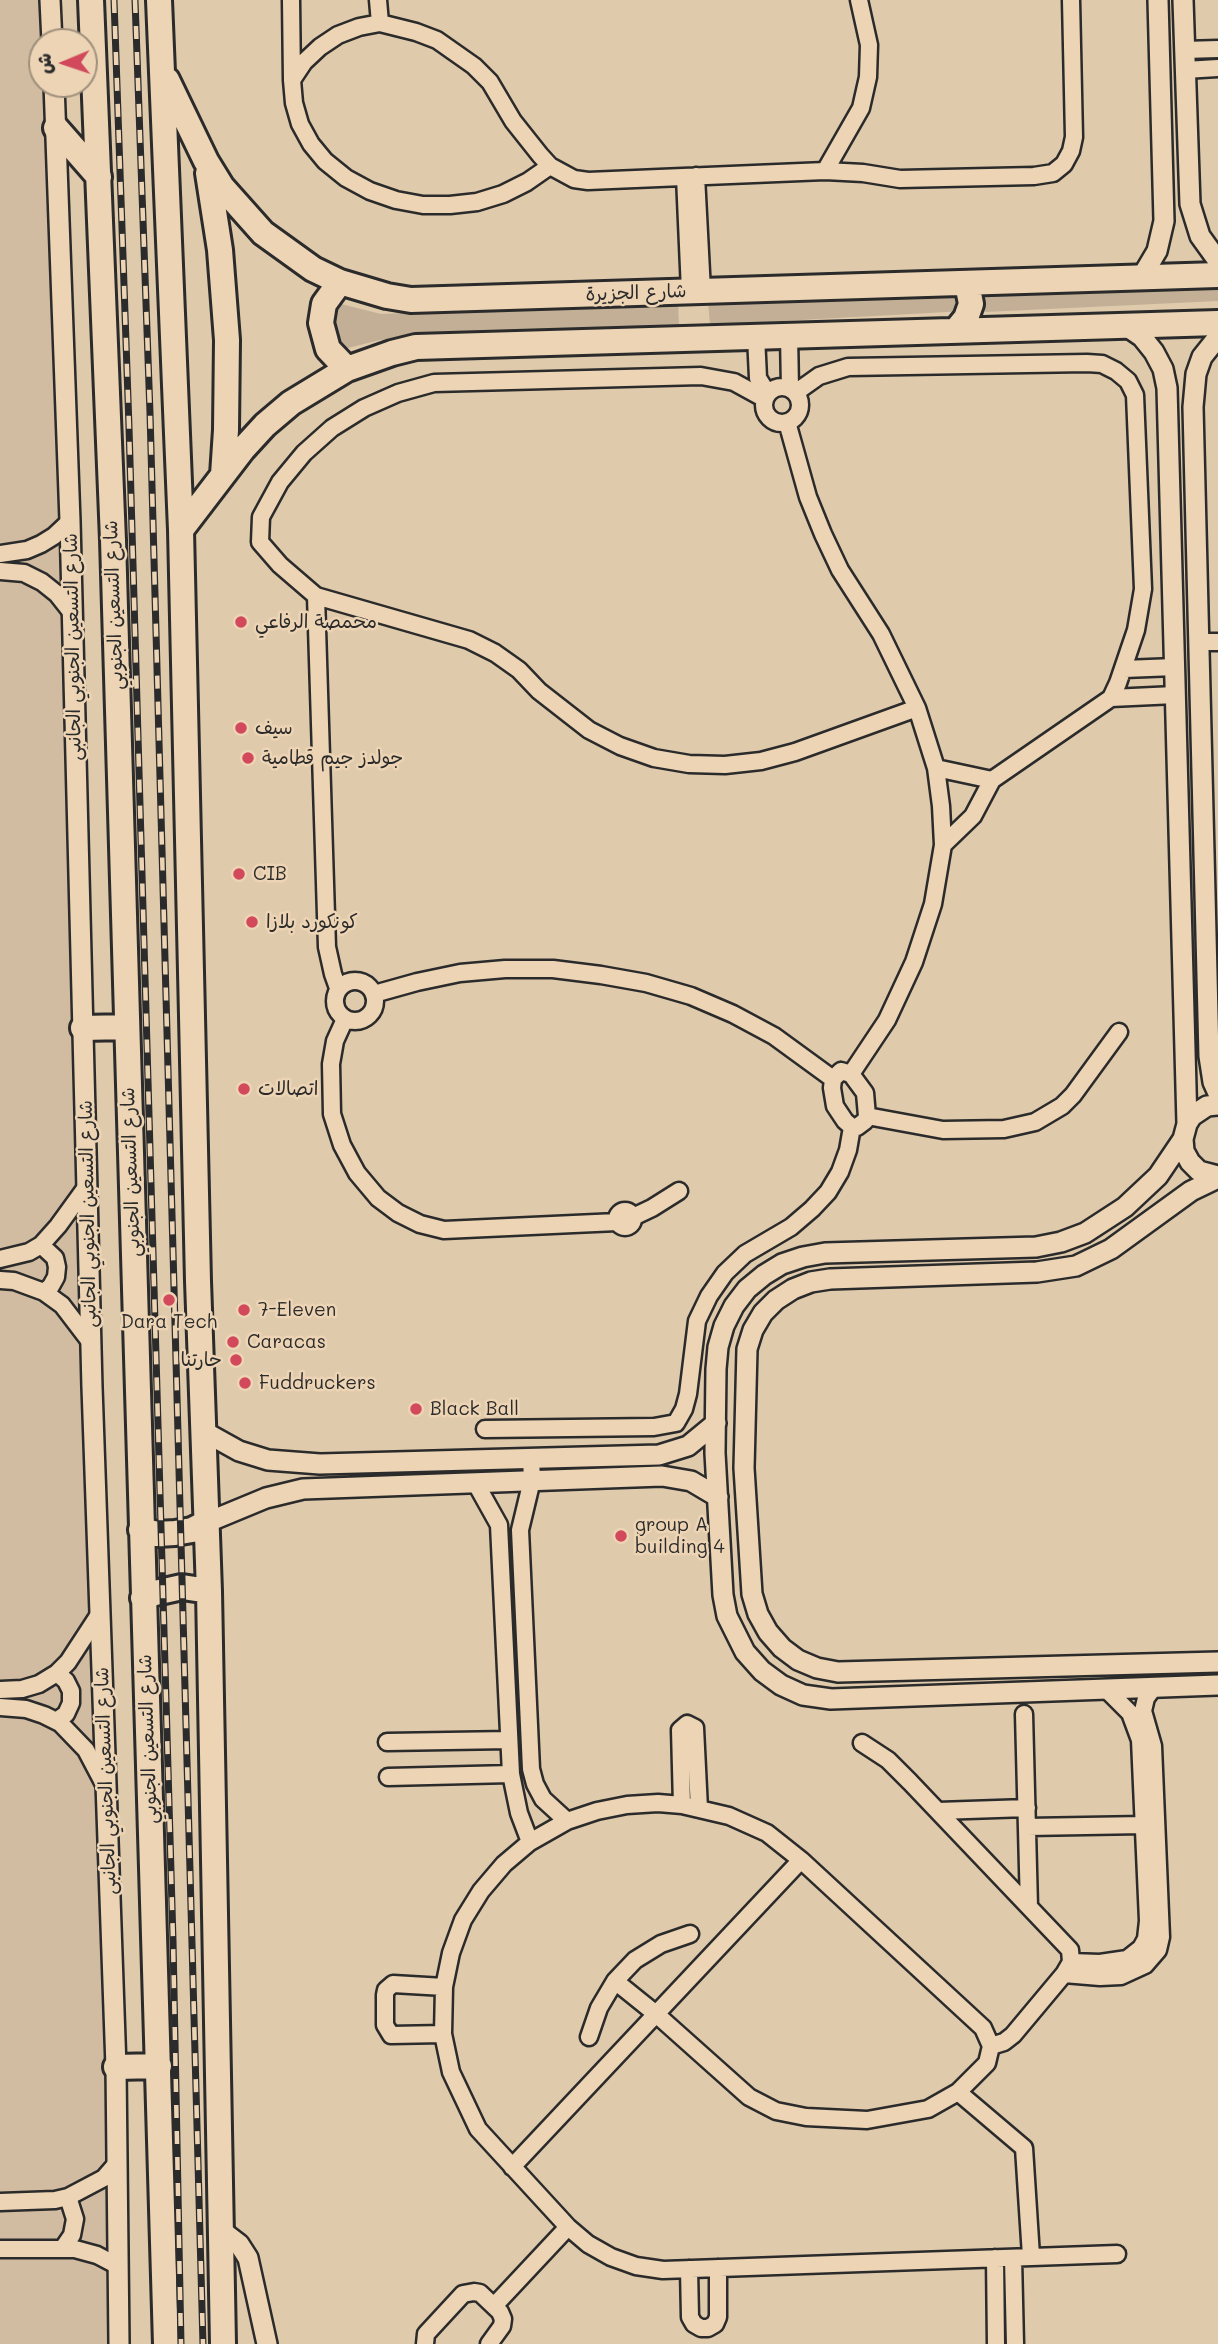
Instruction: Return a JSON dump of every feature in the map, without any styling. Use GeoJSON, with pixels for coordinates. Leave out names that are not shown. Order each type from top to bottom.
{"type":"FeatureCollection","features":[{"type":"Feature","properties":{"kind":"main road","name":"شارع التسعين الجنوبي"},"geometry":{"type":"LineString","coordinates":[[91,0],[113,540],[166,2344]]}},
{"type":"Feature","properties":{"kind":"main road"},"geometry":{"type":"LineString","coordinates":[[159,0],[181,530],[196,1226],[208,1522],[223,2344]]}},
{"type":"Feature","properties":{"kind":"main road","name":"شارع الجزيرة"},"geometry":{"type":"LineString","coordinates":[[162,72],[206,161],[235,203],[263,233],[295,258],[340,282],[411,300],[1218,275]]}},
{"type":"Feature","properties":{"kind":"main road"},"geometry":{"type":"LineString","coordinates":[[56,128],[99,177]]}},
{"type":"Feature","properties":{"kind":"main road"},"geometry":{"type":"LineString","coordinates":[[206,161],[220,250],[227,340],[223,475]]}},
{"type":"Feature","properties":{"kind":"main road"},"geometry":{"type":"LineString","coordinates":[[340,282],[328,296],[321,323],[328,349],[347,369]]}},
{"type":"Feature","properties":{"kind":"main road"},"geometry":{"type":"LineString","coordinates":[[957,329],[967,318],[971,304],[967,283]]}},
{"type":"Feature","properties":{"kind":"main road"},"geometry":{"type":"LineString","coordinates":[[181,530],[243,449],[290,403],[347,369],[416,347],[1218,323]]}},
{"type":"Feature","properties":{"kind":"main road"},"geometry":{"type":"LineString","coordinates":[[83,1028],[127,1027]]}},
{"type":"Feature","properties":{"kind":"main road"},"geometry":{"type":"LineString","coordinates":[[141,1530],[157,1534],[175,1534],[208,1522]]}},
{"type":"Feature","properties":{"kind":"main road"},"geometry":{"type":"LineString","coordinates":[[143,1598],[182,1587],[209,1591]]}},
{"type":"Feature","properties":{"kind":"main road"},"geometry":{"type":"LineString","coordinates":[[116,2067],[159,2066]]}},
{"type":"Feature","properties":{"kind":"street"},"geometry":{"type":"LineString","coordinates":[[50,0],[51,28]]}},
{"type":"Feature","properties":{"kind":"street"},"geometry":{"type":"LineString","coordinates":[[291,0],[292,80],[294,103],[300,124],[310,144],[346,178],[370,191],[396,200],[423,205],[450,205],[477,202],[503,194],[550,166]]}},
{"type":"Feature","properties":{"kind":"street"},"geometry":{"type":"LineString","coordinates":[[378,0],[380,23]]}},
{"type":"Feature","properties":{"kind":"street"},"geometry":{"type":"LineString","coordinates":[[825,171],[861,108],[868,77],[869,45],[859,0]]}},
{"type":"Feature","properties":{"kind":"street"},"geometry":{"type":"LineString","coordinates":[[292,80],[304,62],[329,41],[359,27],[380,23],[437,40],[474,66],[490,82],[513,121],[550,166],[574,179],[588,181],[825,171],[900,179],[1034,176],[1053,173],[1064,163],[1071,151],[1074,136],[1071,0]]}},
{"type":"Feature","properties":{"kind":"street"},"geometry":{"type":"LineString","coordinates":[[1141,278],[1150,265],[1162,236],[1165,205],[1158,0]]}},
{"type":"Feature","properties":{"kind":"street"},"geometry":{"type":"LineString","coordinates":[[1183,0],[1190,204],[1200,236],[1218,261]]}},
{"type":"Feature","properties":{"kind":"street"},"geometry":{"type":"LineString","coordinates":[[1184,50],[1218,49]]}},
{"type":"Feature","properties":{"kind":"street"},"geometry":{"type":"LineString","coordinates":[[1185,71],[1218,68]]}},
{"type":"Feature","properties":{"kind":"street","name":"شارع التسعين الجنوبي الجانبى"},"geometry":{"type":"LineString","coordinates":[[55,98],[70,521],[91,1343],[116,2067],[119,2344]]}},
{"type":"Feature","properties":{"kind":"street"},"geometry":{"type":"LineString","coordinates":[[690,177],[696,291]]}},
{"type":"Feature","properties":{"kind":"street"},"geometry":{"type":"LineString","coordinates":[[1165,205],[1190,204]]}},
{"type":"Feature","properties":{"kind":"street"},"geometry":{"type":"LineString","coordinates":[[1126,326],[1142,337],[1154,352],[1163,369],[1167,388],[1184,1151],[1199,1171],[1218,1177]]}},
{"type":"Feature","properties":{"kind":"street"},"geometry":{"type":"LineString","coordinates":[[756,336],[758,378],[766,396],[765,412],[774,421],[786,422],[793,419],[800,406],[793,391],[789,335]]}},
{"type":"Feature","properties":{"kind":"street"},"geometry":{"type":"LineString","coordinates":[[1218,337],[1202,357],[1196,374],[1193,407],[1209,642],[1213,1005],[1210,1069],[1218,1093]]}},
{"type":"Feature","properties":{"kind":"street"},"geometry":{"type":"LineString","coordinates":[[766,396],[774,388],[782,387],[793,391],[819,376],[848,366],[1087,363],[1116,371],[1128,381],[1135,395],[1144,568],[1140,610],[1124,669],[1111,698],[992,780],[973,816],[960,832],[943,845]]}},
{"type":"Feature","properties":{"kind":"street"},"geometry":{"type":"LineString","coordinates":[[766,396],[734,383],[701,376],[434,383],[398,393],[363,408],[332,428],[304,453],[280,482],[261,516],[260,542],[280,565],[316,596],[469,640],[495,653],[519,670],[539,691],[589,730],[620,746],[654,758],[713,765],[761,761],[796,752],[917,708]]}},
{"type":"Feature","properties":{"kind":"street"},"geometry":{"type":"LineString","coordinates":[[1168,407],[1193,407]]}},
{"type":"Feature","properties":{"kind":"street"},"geometry":{"type":"LineString","coordinates":[[786,422],[808,497],[823,534],[841,570],[881,634],[917,708],[936,768],[943,845],[933,904],[914,962],[887,1020],[851,1074]]}},
{"type":"Feature","properties":{"kind":"street"},"geometry":{"type":"LineString","coordinates":[[0,554],[27,550],[41,544],[70,521]]}},
{"type":"Feature","properties":{"kind":"street"},"geometry":{"type":"LineString","coordinates":[[0,571],[24,573],[42,582],[57,594],[72,613]]}},
{"type":"Feature","properties":{"kind":"street"},"geometry":{"type":"LineString","coordinates":[[316,596],[327,947],[338,988]]}},
{"type":"Feature","properties":{"kind":"street"},"geometry":{"type":"LineString","coordinates":[[1124,669],[1175,667]]}},
{"type":"Feature","properties":{"kind":"street"},"geometry":{"type":"LineString","coordinates":[[1111,698],[1175,695]]}},
{"type":"Feature","properties":{"kind":"street"},"geometry":{"type":"LineString","coordinates":[[936,768],[992,780]]}},
{"type":"Feature","properties":{"kind":"street"},"geometry":{"type":"LineString","coordinates":[[374,995],[449,975],[505,969],[553,969],[646,983],[691,996],[733,1014],[774,1036],[833,1079]]}},
{"type":"Feature","properties":{"kind":"street"},"geometry":{"type":"LineString","coordinates":[[358,980],[365,983],[374,995],[374,1008],[370,1014],[358,1021],[345,1018],[335,1005],[338,988],[344,983],[358,980]]}},
{"type":"Feature","properties":{"kind":"street"},"geometry":{"type":"LineString","coordinates":[[345,1018],[335,1041],[331,1064],[332,1114],[342,1145],[357,1174],[378,1198],[398,1213],[420,1224],[444,1230],[625,1219],[652,1208],[679,1191]]}},
{"type":"Feature","properties":{"kind":"street"},"geometry":{"type":"LineString","coordinates":[[867,1116],[943,1130],[1004,1129],[1035,1122],[1062,1106],[1119,1032]]}},
{"type":"Feature","properties":{"kind":"street"},"geometry":{"type":"LineString","coordinates":[[841,1071],[851,1074],[865,1093],[867,1116],[862,1125],[852,1127],[835,1106],[833,1079],[841,1071]]}},
{"type":"Feature","properties":{"kind":"street"},"geometry":{"type":"LineString","coordinates":[[1218,1105],[1199,1110],[1158,1176],[1125,1207],[1085,1233],[1061,1242],[1035,1247],[824,1253],[803,1256],[782,1264],[747,1289],[734,1306],[721,1336],[716,1369],[720,1554],[727,1616],[734,1634],[754,1662],[781,1685],[803,1695],[831,1699],[1218,1685]]}},
{"type":"Feature","properties":{"kind":"street"},"geometry":{"type":"LineString","coordinates":[[485,1429],[654,1427],[676,1423],[688,1394],[697,1321],[709,1296],[725,1273],[745,1254],[791,1227],[828,1192],[844,1161],[852,1127]]}},
{"type":"Feature","properties":{"kind":"street"},"geometry":{"type":"LineString","coordinates":[[1218,1177],[1191,1191],[1111,1249],[1076,1266],[1037,1272],[830,1279],[793,1289],[763,1313],[753,1330],[747,1349],[744,1468],[752,1594],[758,1614],[768,1632],[782,1648],[798,1660],[817,1668],[838,1672],[1218,1662]]}},
{"type":"Feature","properties":{"kind":"street"},"geometry":{"type":"LineString","coordinates":[[0,1259],[29,1252],[41,1245],[87,1186]]}},
{"type":"Feature","properties":{"kind":"street"},"geometry":{"type":"LineString","coordinates":[[41,1245],[55,1258],[57,1267],[56,1277],[44,1292]]}},
{"type":"Feature","properties":{"kind":"street"},"geometry":{"type":"LineString","coordinates":[[0,1280],[22,1283],[44,1292],[62,1305],[91,1343]]}},
{"type":"Feature","properties":{"kind":"street"},"geometry":{"type":"LineString","coordinates":[[716,1369],[745,1368]]}},
{"type":"Feature","properties":{"kind":"street"},"geometry":{"type":"LineString","coordinates":[[204,1431],[239,1451],[268,1460],[293,1463],[659,1455],[688,1446],[716,1423]]}},
{"type":"Feature","properties":{"kind":"street"},"geometry":{"type":"LineString","coordinates":[[531,1458],[532,1480],[521,1524],[531,1769],[543,1799],[567,1821]]}},
{"type":"Feature","properties":{"kind":"street"},"geometry":{"type":"LineString","coordinates":[[208,1522],[266,1498],[303,1489],[676,1477],[704,1487],[718,1497]]}},
{"type":"Feature","properties":{"kind":"street"},"geometry":{"type":"LineString","coordinates":[[475,1482],[499,1525],[511,1774],[517,1806],[530,1842]]}},
{"type":"Feature","properties":{"kind":"street"},"geometry":{"type":"LineString","coordinates":[[499,1525],[521,1524]]}},
{"type":"Feature","properties":{"kind":"street"},"geometry":{"type":"LineString","coordinates":[[720,1554],[749,1552]]}},
{"type":"Feature","properties":{"kind":"street"},"geometry":{"type":"LineString","coordinates":[[0,1690],[22,1689],[39,1684],[57,1673],[68,1662],[100,1613]]}},
{"type":"Feature","properties":{"kind":"street"},"geometry":{"type":"LineString","coordinates":[[1030,1667],[1031,1692]]}},
{"type":"Feature","properties":{"kind":"street"},"geometry":{"type":"LineString","coordinates":[[56,1721],[66,1714],[71,1703],[71,1691],[66,1681],[57,1673]]}},
{"type":"Feature","properties":{"kind":"street"},"geometry":{"type":"LineString","coordinates":[[506,1681],[527,1680]]}},
{"type":"Feature","properties":{"kind":"street"},"geometry":{"type":"LineString","coordinates":[[1153,1886],[1144,1825],[1139,1719],[1154,1687]]}},
{"type":"Feature","properties":{"kind":"street"},"geometry":{"type":"LineString","coordinates":[[1068,1968],[1117,1962],[1137,1952],[1146,1939],[1153,1886],[1153,1746],[1139,1719],[1105,1689]]}},
{"type":"Feature","properties":{"kind":"street"},"geometry":{"type":"LineString","coordinates":[[0,1707],[26,1709],[56,1721],[74,1735],[86,1750],[106,1788]]}},
{"type":"Feature","properties":{"kind":"street"},"geometry":{"type":"LineString","coordinates":[[1024,1714],[1029,1907]]}},
{"type":"Feature","properties":{"kind":"street"},"geometry":{"type":"LineString","coordinates":[[682,1805],[680,1730],[687,1724],[695,1728],[699,1809]]}},
{"type":"Feature","properties":{"kind":"street"},"geometry":{"type":"LineString","coordinates":[[387,1742],[509,1740]]}},
{"type":"Feature","properties":{"kind":"street"},"geometry":{"type":"LineString","coordinates":[[862,1743],[888,1759],[1070,1950],[1068,1968],[1008,2040],[991,2046]]}},
{"type":"Feature","properties":{"kind":"street"},"geometry":{"type":"LineString","coordinates":[[388,1777],[511,1774]]}},
{"type":"Feature","properties":{"kind":"street"},"geometry":{"type":"LineString","coordinates":[[615,1980],[749,2097],[776,2111],[836,2120],[867,2120],[928,2109],[958,2092],[987,2063],[991,2046],[983,2028],[801,1860],[767,1833],[729,1816],[682,1805],[658,1803],[627,1805],[567,1821],[530,1842],[503,1864],[481,1891],[463,1920],[451,1953],[444,1987],[443,2034],[451,2072],[478,2129],[568,2227],[588,2244],[624,2261],[663,2270],[1117,2254]]}},
{"type":"Feature","properties":{"kind":"street"},"geometry":{"type":"LineString","coordinates":[[938,1811],[1027,1808]]}},
{"type":"Feature","properties":{"kind":"street"},"geometry":{"type":"LineString","coordinates":[[1027,1827],[1144,1825]]}},
{"type":"Feature","properties":{"kind":"street"},"geometry":{"type":"LineString","coordinates":[[512,2167],[801,1860]]}},
{"type":"Feature","properties":{"kind":"street"},"geometry":{"type":"LineString","coordinates":[[589,2036],[599,2008],[615,1980],[635,1960],[653,1949],[690,1934]]}},
{"type":"Feature","properties":{"kind":"street"},"geometry":{"type":"LineString","coordinates":[[443,2034],[391,2035],[384,2025],[386,1990],[393,1984],[444,1987]]}},
{"type":"Feature","properties":{"kind":"street"},"geometry":{"type":"LineString","coordinates":[[958,2092],[1024,2148],[1031,2256]]}},
{"type":"Feature","properties":{"kind":"street"},"geometry":{"type":"LineString","coordinates":[[0,2202],[68,2197],[104,2178],[117,2163]]}},
{"type":"Feature","properties":{"kind":"street"},"geometry":{"type":"LineString","coordinates":[[63,2248],[72,2235],[75,2219],[68,2197]]}},
{"type":"Feature","properties":{"kind":"street"},"geometry":{"type":"LineString","coordinates":[[494,2306],[568,2227]]}},
{"type":"Feature","properties":{"kind":"street"},"geometry":{"type":"LineString","coordinates":[[222,2231],[239,2244],[248,2258],[267,2344]]}},
{"type":"Feature","properties":{"kind":"street"},"geometry":{"type":"LineString","coordinates":[[0,2249],[63,2248],[86,2251],[118,2266]]}},
{"type":"Feature","properties":{"kind":"street"},"geometry":{"type":"LineString","coordinates":[[995,2258],[996,2344]]}},
{"type":"Feature","properties":{"kind":"street"},"geometry":{"type":"LineString","coordinates":[[1013,2258],[1015,2344]]}},
{"type":"Feature","properties":{"kind":"street"},"geometry":{"type":"LineString","coordinates":[[689,2269],[691,2317],[694,2324],[708,2328],[715,2324],[718,2317],[718,2268]]}},
{"type":"Feature","properties":{"kind":"street"},"geometry":{"type":"LineString","coordinates":[[425,2344],[426,2334],[463,2294],[480,2293],[500,2312],[502,2326],[489,2344]]}},
{"type":"Feature","properties":{"kind":"shaded area"},"geometry":{"type":"Polygon","coordinates":[[[0,0],[47,0],[48,28],[28,28],[28,98],[50,98],[112,2344],[0,2344],[0,0]]]}},
{"type":"Feature","properties":{"kind":"shaded area"},"geometry":{"type":"Polygon","coordinates":[[[1218,289],[1218,301],[985,312],[974,295],[1218,289]]]}},
{"type":"Feature","properties":{"kind":"shaded area"},"geometry":{"type":"Polygon","coordinates":[[[966,297],[965,311],[710,325],[708,301],[966,297]]]}},
{"type":"Feature","properties":{"kind":"shaded area"},"geometry":{"type":"Polygon","coordinates":[[[678,302],[679,326],[449,334],[380,340],[344,349],[332,334],[337,303],[381,314],[678,302]]]}},
{"type":"Feature","properties":{"kind":"railway"},"geometry":{"type":"LineString","coordinates":[[114,0],[173,1940],[181,2344]]}},
{"type":"Feature","properties":{"kind":"railway"},"geometry":{"type":"LineString","coordinates":[[135,0],[150,413],[203,2344]]}},
{"type":"Feature","properties":{"kind":"place","name":"محمصة الرفاعي"},"geometry":{"type":"Point","coordinates":[241,622]}},
{"type":"Feature","properties":{"kind":"place","name":"سيف"},"geometry":{"type":"Point","coordinates":[241,728]}},
{"type":"Feature","properties":{"kind":"place","name":"جولدز جيم قطامية"},"geometry":{"type":"Point","coordinates":[248,758]}},
{"type":"Feature","properties":{"kind":"place","name":"CIB"},"geometry":{"type":"Point","coordinates":[239,874]}},
{"type":"Feature","properties":{"kind":"place","name":"كونكورد بلازا"},"geometry":{"type":"Point","coordinates":[252,922]}},
{"type":"Feature","properties":{"kind":"place","name":"اتصالات"},"geometry":{"type":"Point","coordinates":[244,1089]}},
{"type":"Feature","properties":{"kind":"place","name":"Dara Tech"},"geometry":{"type":"Point","coordinates":[169,1300]}},
{"type":"Feature","properties":{"kind":"place","name":"7-Eleven"},"geometry":{"type":"Point","coordinates":[244,1310]}},
{"type":"Feature","properties":{"kind":"place","name":"Caracas"},"geometry":{"type":"Point","coordinates":[233,1342]}},
{"type":"Feature","properties":{"kind":"place","name":"حارتنا"},"geometry":{"type":"Point","coordinates":[236,1360]}},
{"type":"Feature","properties":{"kind":"place","name":"Fuddruckers"},"geometry":{"type":"Point","coordinates":[245,1383]}},
{"type":"Feature","properties":{"kind":"place","name":"Black Ball"},"geometry":{"type":"Point","coordinates":[416,1409]}},
{"type":"Feature","properties":{"kind":"place","name":"group A building 4"},"geometry":{"type":"Point","coordinates":[621,1536]}}]}
